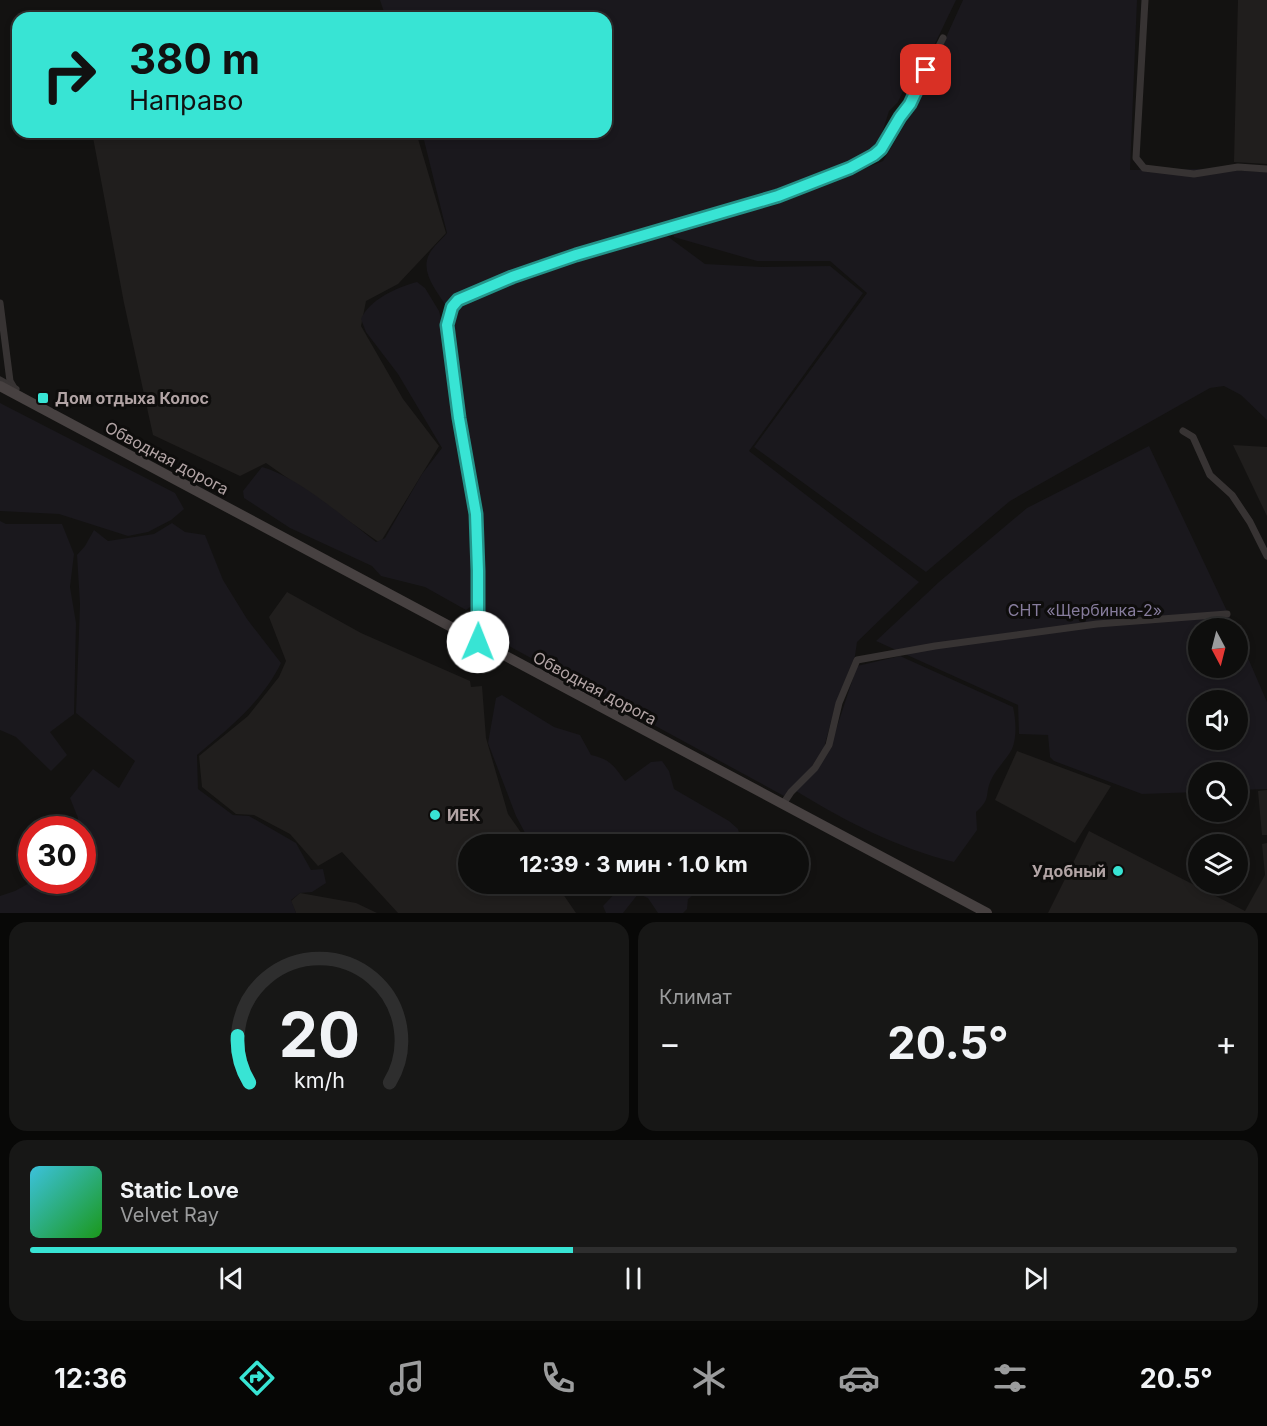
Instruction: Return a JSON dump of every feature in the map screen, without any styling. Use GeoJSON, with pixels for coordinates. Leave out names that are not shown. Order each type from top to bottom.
{"type":"FeatureCollection","features":[{"type":"Feature","properties":{"kind":"main road","name":"Обводная дорога"},"geometry":{"type":"LineString","coordinates":[[0,387],[987,913]]}},
{"type":"Feature","properties":{"kind":"street"},"geometry":{"type":"LineString","coordinates":[[1145,0],[1136,158],[1144,168],[1194,174],[1238,167],[1267,169]]}},
{"type":"Feature","properties":{"kind":"street"},"geometry":{"type":"LineString","coordinates":[[478,642],[476,514],[459,418],[447,325],[452,307],[458,300],[512,277],[637,236],[778,196],[866,159],[881,149],[910,104],[942,38]]}},
{"type":"Feature","properties":{"kind":"street"},"geometry":{"type":"LineString","coordinates":[[0,303],[10,381],[13,387]]}},
{"type":"Feature","properties":{"kind":"street"},"geometry":{"type":"LineString","coordinates":[[0,372],[8,360]]}},
{"type":"Feature","properties":{"kind":"street"},"geometry":{"type":"LineString","coordinates":[[0,380],[246,511],[269,530]]}},
{"type":"Feature","properties":{"kind":"street"},"geometry":{"type":"LineString","coordinates":[[1183,432],[1194,437],[1210,475],[1232,495],[1250,522],[1267,556]]}},
{"type":"Feature","properties":{"kind":"street"},"geometry":{"type":"LineString","coordinates":[[783,804],[791,792],[815,768],[829,746],[839,703],[857,660],[935,646],[1087,626],[1227,614]]}},
{"type":"Feature","properties":{"kind":"shaded area"},"geometry":{"type":"Polygon","coordinates":[[[1238,0],[1267,0],[1267,164],[1234,162],[1238,0]]]}},
{"type":"Feature","properties":{"kind":"shaded area"},"geometry":{"type":"Polygon","coordinates":[[[93,138],[418,138],[446,233],[398,284],[366,301],[361,326],[403,399],[439,446],[380,543],[266,463],[240,476],[153,435],[124,303],[93,138]]]}},
{"type":"Feature","properties":{"kind":"shaded area"},"geometry":{"type":"Polygon","coordinates":[[[1233,445],[1267,447],[1267,516],[1233,445]]]}},
{"type":"Feature","properties":{"kind":"shaded area"},"geometry":{"type":"Polygon","coordinates":[[[287,592],[361,633],[470,681],[471,687],[482,686],[486,738],[508,814],[522,834],[458,834],[458,894],[563,894],[576,913],[398,913],[342,852],[318,866],[290,834],[254,815],[236,814],[202,787],[199,756],[248,716],[279,677],[286,661],[269,617],[287,592]]]}},
{"type":"Feature","properties":{"kind":"shaded area"},"geometry":{"type":"Polygon","coordinates":[[[1017,751],[1111,786],[1075,843],[995,800],[1017,751]]]}},
{"type":"Feature","properties":{"kind":"shaded area"},"geometry":{"type":"Polygon","coordinates":[[[1267,790],[1267,835],[1262,835],[1258,791],[1267,790]]]}},
{"type":"Feature","properties":{"kind":"shaded area","name":"Удобный"},"geometry":{"type":"Polygon","coordinates":[[[1089,831],[1188,882],[1188,894],[1212,894],[1245,911],[1265,875],[1262,844],[1267,843],[1267,913],[1048,913],[1089,831]]]}},
{"type":"Feature","properties":{"kind":"shaded area"},"geometry":{"type":"Polygon","coordinates":[[[300,893],[356,903],[377,913],[296,913],[291,901],[300,893]]]}},
{"type":"Feature","properties":{"kind":"green space"},"geometry":{"type":"Polygon","coordinates":[[[380,0],[956,0],[930,54],[923,48],[898,102],[889,111],[877,149],[861,160],[784,191],[606,242],[515,273],[453,299],[446,306],[427,273],[426,265],[431,251],[447,233],[423,138],[612,138],[612,12],[384,12],[380,0]]]}},
{"type":"Feature","properties":{"kind":"green space"},"geometry":{"type":"Polygon","coordinates":[[[963,0],[1137,0],[1130,170],[1207,169],[1267,172],[1267,420],[1241,395],[1224,386],[1210,388],[1010,501],[926,572],[754,447],[867,293],[830,261],[757,261],[674,237],[672,228],[772,206],[883,161],[913,110],[963,0]]]}},
{"type":"Feature","properties":{"kind":"green space"},"geometry":{"type":"Polygon","coordinates":[[[663,233],[705,264],[762,267],[830,266],[863,293],[749,451],[919,582],[857,642],[855,656],[836,703],[824,748],[811,768],[784,796],[496,639],[487,631],[489,615],[482,607],[479,518],[451,337],[455,310],[469,298],[536,272],[663,233]]]}},
{"type":"Feature","properties":{"kind":"green space"},"geometry":{"type":"Polygon","coordinates":[[[417,282],[425,288],[439,311],[447,341],[458,438],[472,527],[473,605],[466,610],[425,587],[381,576],[372,566],[290,528],[244,498],[243,491],[262,467],[306,489],[376,542],[385,538],[422,474],[442,448],[398,374],[366,332],[361,319],[370,306],[384,295],[417,282]]]}},
{"type":"Feature","properties":{"kind":"green space"},"geometry":{"type":"Polygon","coordinates":[[[0,403],[175,493],[184,509],[171,520],[148,532],[128,536],[59,514],[0,511],[0,403]]]}},
{"type":"Feature","properties":{"kind":"green space","name":"СНТ «Щербинка-2»"},"geometry":{"type":"Polygon","coordinates":[[[1149,446],[1230,618],[1188,618],[1188,678],[1248,678],[1248,658],[1267,702],[1267,789],[1248,790],[1248,762],[1188,762],[1188,792],[1142,794],[1054,761],[1050,757],[1048,735],[1019,734],[1018,705],[876,641],[939,582],[1027,508],[1149,446]]]}},
{"type":"Feature","properties":{"kind":"green space"},"geometry":{"type":"Polygon","coordinates":[[[0,521],[6,524],[62,524],[74,554],[70,587],[76,623],[74,714],[50,732],[67,755],[51,771],[16,737],[0,730],[0,521]]]}},
{"type":"Feature","properties":{"kind":"green space"},"geometry":{"type":"Polygon","coordinates":[[[172,523],[185,532],[205,535],[223,580],[247,619],[281,663],[255,702],[197,755],[198,789],[233,815],[249,816],[296,843],[311,870],[323,869],[326,883],[312,892],[300,893],[291,900],[296,913],[0,913],[0,896],[18,889],[18,894],[96,894],[96,816],[77,816],[70,798],[93,769],[119,788],[135,761],[76,713],[80,604],[77,555],[94,530],[108,541],[154,534],[172,523]]]}},
{"type":"Feature","properties":{"kind":"green space"},"geometry":{"type":"Polygon","coordinates":[[[900,656],[1013,707],[1016,728],[1012,749],[993,776],[986,800],[976,812],[977,830],[954,862],[892,841],[833,813],[796,791],[817,770],[829,751],[857,666],[900,656]]]}},
{"type":"Feature","properties":{"kind":"green space"},"geometry":{"type":"Polygon","coordinates":[[[502,695],[554,727],[580,735],[591,755],[611,764],[625,781],[651,762],[662,761],[669,771],[674,789],[729,821],[738,829],[739,834],[526,834],[516,816],[488,743],[496,698],[502,695]]]}},
{"type":"Feature","properties":{"kind":"green space"},"geometry":{"type":"Polygon","coordinates":[[[614,894],[638,894],[623,913],[606,913],[603,906],[614,894]]]}},
{"type":"Feature","properties":{"kind":"green space"},"geometry":{"type":"Polygon","coordinates":[[[638,894],[695,894],[688,899],[687,909],[683,913],[658,913],[648,898],[638,894]]]}},
{"type":"Feature","properties":{"kind":"place","name":"Дом отдыха Колос"},"geometry":{"type":"Point","coordinates":[43,398]}},
{"type":"Feature","properties":{"kind":"place","name":"ИЕК"},"geometry":{"type":"Point","coordinates":[435,815]}},
{"type":"Feature","properties":{"kind":"place","name":"Удобный"},"geometry":{"type":"Point","coordinates":[1118,871]}},
{"type":"Feature","properties":{"kind":"route"},"geometry":{"type":"LineString","coordinates":[[478,642],[476,514],[459,418],[447,325],[452,307],[458,300],[512,277],[637,236],[778,196],[850,168],[881,149],[910,104],[926,70]]}}]}
